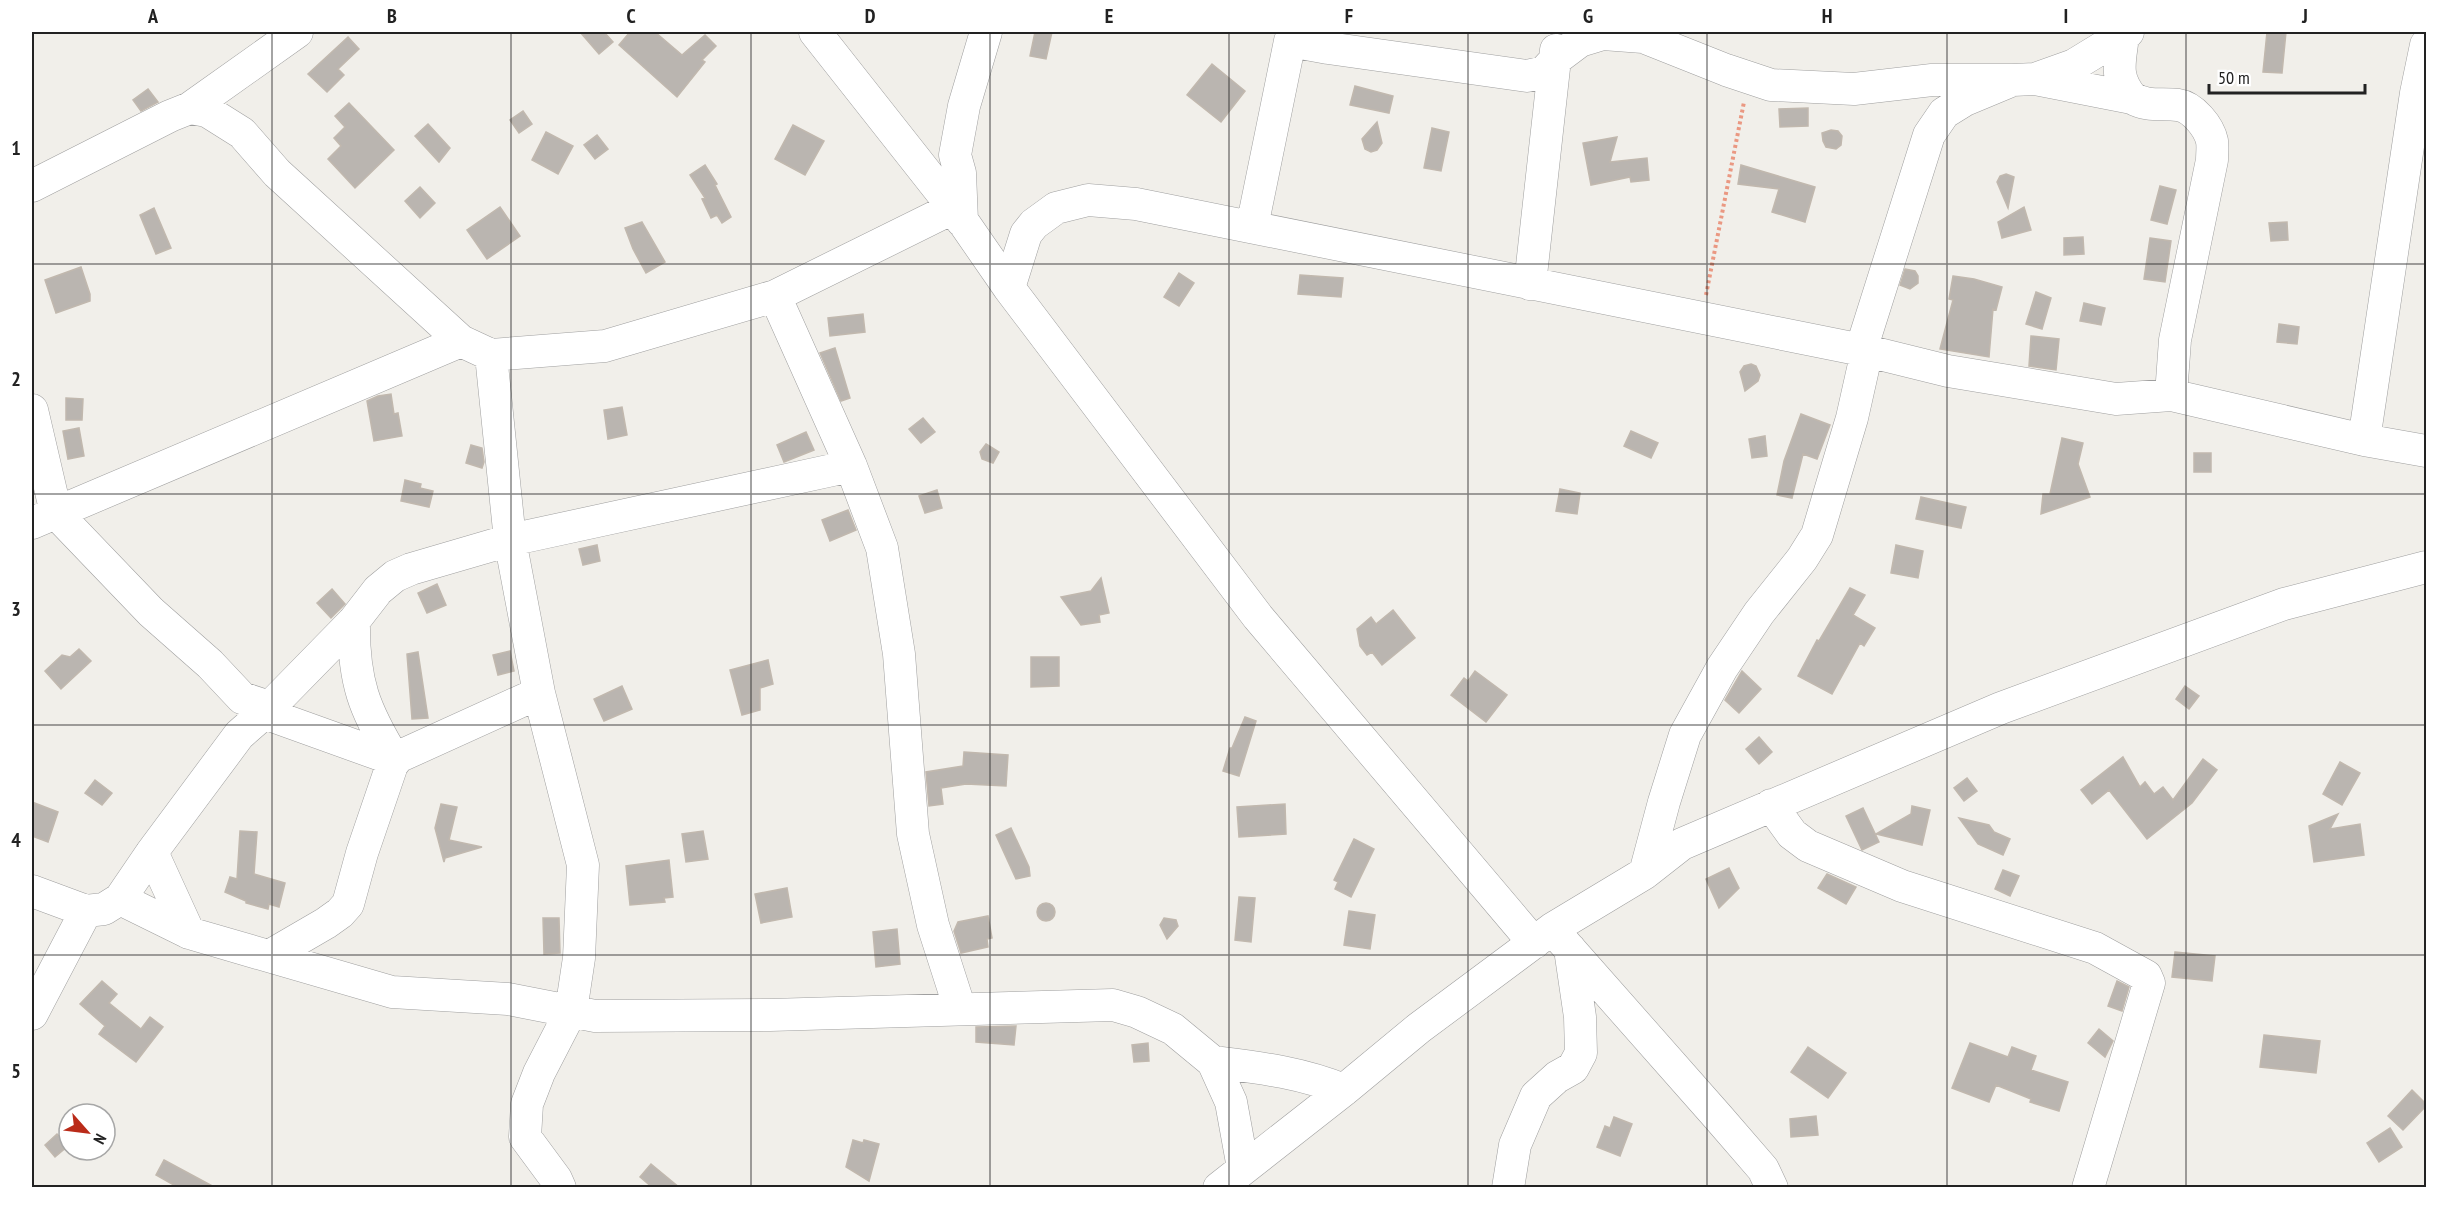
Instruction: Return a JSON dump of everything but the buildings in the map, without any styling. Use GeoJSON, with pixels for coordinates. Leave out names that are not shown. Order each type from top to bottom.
{"type":"FeatureCollection","features":[{"type":"Feature","properties":{"kind":"street"},"geometry":{"type":"LineString","coordinates":[[32,186],[190,108],[297,32]]}},
{"type":"Feature","properties":{"kind":"street"},"geometry":{"type":"LineString","coordinates":[[816,32],[957,214],[1009,288],[1258,617],[1552,941],[1733,1134],[1762,1169],[1772,1188]]}},
{"type":"Feature","properties":{"kind":"street"},"geometry":{"type":"LineString","coordinates":[[957,214],[960,173],[955,155],[964,106],[986,32]]}},
{"type":"Feature","properties":{"kind":"street"},"geometry":{"type":"LineString","coordinates":[[1557,45],[1603,34],[1643,37],[1771,85],[1854,89],[1932,80],[2024,80],[2132,98]]}},
{"type":"Feature","properties":{"kind":"street"},"geometry":{"type":"LineString","coordinates":[[1645,873],[1685,735],[1722,668],[1758,613],[1802,559],[1817,535],[1852,418],[1864,351],[1929,135],[1944,113],[1965,100],[2074,65],[2126,34]]}},
{"type":"Feature","properties":{"kind":"street"},"geometry":{"type":"LineString","coordinates":[[2126,34],[2118,71],[2123,87],[2132,98],[2142,104],[2180,105],[2194,113],[2206,127],[2212,141],[2212,160],[2175,340],[2171,395]]}},
{"type":"Feature","properties":{"kind":"street"},"geometry":{"type":"LineString","coordinates":[[1252,227],[1291,36],[1328,48],[1527,76],[1544,72],[1557,45]]}},
{"type":"Feature","properties":{"kind":"street"},"geometry":{"type":"LineString","coordinates":[[1530,284],[1557,45]]}},
{"type":"Feature","properties":{"kind":"street"},"geometry":{"type":"LineString","coordinates":[[2364,440],[2416,93],[2427,45]]}},
{"type":"Feature","properties":{"kind":"street"},"geometry":{"type":"LineString","coordinates":[[190,108],[207,111],[242,133],[277,173],[461,342],[490,355],[605,346],[775,296],[957,214]]}},
{"type":"Feature","properties":{"kind":"street"},"geometry":{"type":"LineString","coordinates":[[1009,288],[1026,234],[1034,224],[1056,208],[1088,200],[1136,204],[1864,351],[1948,371],[2116,399],[2171,395],[2364,440],[2427,451]]}},
{"type":"Feature","properties":{"kind":"street"},"geometry":{"type":"LineString","coordinates":[[775,296],[851,466],[882,548],[899,654],[913,834],[933,925],[960,1010]]}},
{"type":"Feature","properties":{"kind":"street"},"geometry":{"type":"LineString","coordinates":[[44,518],[461,342]]}},
{"type":"Feature","properties":{"kind":"street"},"geometry":{"type":"LineString","coordinates":[[490,355],[510,540],[540,693],[583,865],[579,958],[571,1011],[539,1073],[526,1104],[525,1137],[560,1188]]}},
{"type":"Feature","properties":{"kind":"street"},"geometry":{"type":"LineString","coordinates":[[32,410],[44,518],[259,706],[395,760]]}},
{"type":"Feature","properties":{"kind":"street"},"geometry":{"type":"LineString","coordinates":[[32,891],[86,911],[104,909],[120,899],[152,852],[240,735],[243,713],[259,706],[354,621],[378,590],[395,576],[411,569],[510,540],[851,466]]}},
{"type":"Feature","properties":{"kind":"street"},"geometry":{"type":"LineString","coordinates":[[1219,1188],[1419,1028],[1552,941],[1682,844],[2001,708],[2284,604],[2427,567]]}},
{"type":"Feature","properties":{"kind":"street"},"geometry":{"type":"LineString","coordinates":[[354,621],[353,655],[359,688],[372,723],[395,760]]}},
{"type":"Feature","properties":{"kind":"street"},"geometry":{"type":"LineString","coordinates":[[271,955],[333,918],[348,904],[362,853],[395,760],[405,752],[540,693]]}},
{"type":"Feature","properties":{"kind":"street"},"geometry":{"type":"LineString","coordinates":[[1771,805],[1792,834],[1808,846],[1902,886],[2095,948],[2146,976],[2149,983],[2088,1188]]}},
{"type":"Feature","properties":{"kind":"street"},"geometry":{"type":"LineString","coordinates":[[152,852],[189,933]]}},
{"type":"Feature","properties":{"kind":"street"},"geometry":{"type":"LineString","coordinates":[[120,899],[189,933],[392,992],[508,999],[596,1016],[770,1015],[1113,1005],[1137,1012],[1173,1029],[1213,1062],[1231,1102],[1243,1168]]}},
{"type":"Feature","properties":{"kind":"street"},"geometry":{"type":"LineString","coordinates":[[32,1014],[86,911]]}},
{"type":"Feature","properties":{"kind":"street"},"geometry":{"type":"LineString","coordinates":[[1508,1188],[1515,1145],[1536,1096],[1557,1077],[1573,1068],[1581,1053],[1580,1017],[1552,941]]}},
{"type":"Feature","properties":{"kind":"street"},"geometry":{"type":"LineString","coordinates":[[1213,1062],[1291,1073],[1314,1078],[1344,1090]]}},
{"type":"Feature","properties":{"kind":"path"},"geometry":{"type":"LineString","coordinates":[[1701,319],[1749,78]]}}]}
